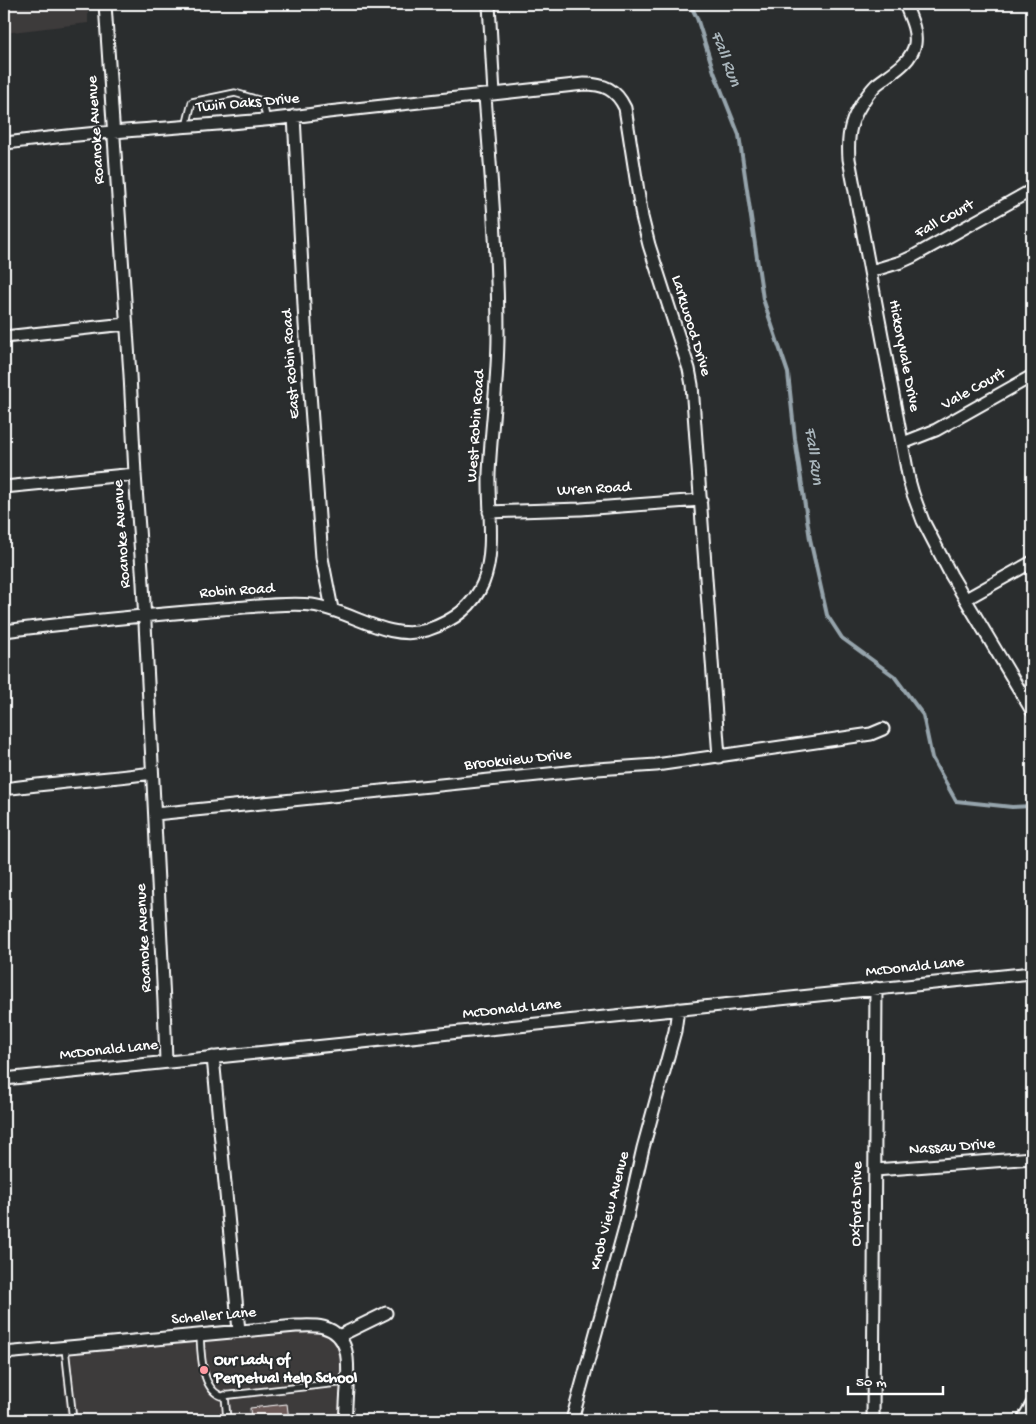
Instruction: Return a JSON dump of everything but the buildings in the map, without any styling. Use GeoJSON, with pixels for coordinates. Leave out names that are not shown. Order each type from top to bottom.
{"type":"FeatureCollection","features":[{"type":"Feature","properties":{"kind":"street","name":"Roanoke Avenue"},"geometry":{"type":"LineString","coordinates":[[105,4],[143,583],[166,1062]]}},
{"type":"Feature","properties":{"kind":"street","name":"West Robin Road"},"geometry":{"type":"LineString","coordinates":[[332,609],[382,629],[409,632],[424,630],[453,618],[465,609],[475,598],[487,572],[490,542],[489,469],[498,336],[489,4]]}},
{"type":"Feature","properties":{"kind":"street","name":"Hickoryvale Drive"},"geometry":{"type":"LineString","coordinates":[[905,4],[913,24],[915,46],[911,56],[904,64],[874,87],[858,108],[853,120],[848,144],[850,158],[909,480],[917,508],[951,575],[1032,711]]}},
{"type":"Feature","properties":{"kind":"street","name":"Larkwood Drive"},"geometry":{"type":"LineString","coordinates":[[490,95],[595,84],[614,92],[621,98],[625,108],[648,245],[689,369],[692,385],[719,757]]}},
{"type":"Feature","properties":{"kind":"street","name":"Twin Oaks Drive"},"geometry":{"type":"LineString","coordinates":[[4,143],[267,120],[490,95]]}},
{"type":"Feature","properties":{"kind":"street","name":"East Robin Road"},"geometry":{"type":"LineString","coordinates":[[294,116],[304,324],[322,558],[332,609]]}},
{"type":"Feature","properties":{"kind":"street","name":"Fall Court"},"geometry":{"type":"LineString","coordinates":[[871,271],[912,257],[1032,190]]}},
{"type":"Feature","properties":{"kind":"street"},"geometry":{"type":"LineString","coordinates":[[4,336],[126,324]]}},
{"type":"Feature","properties":{"kind":"street","name":"Vale Court"},"geometry":{"type":"LineString","coordinates":[[903,443],[936,430],[1032,376]]}},
{"type":"Feature","properties":{"kind":"street"},"geometry":{"type":"LineString","coordinates":[[4,487],[135,474]]}},
{"type":"Feature","properties":{"kind":"street","name":"Wren Road"},"geometry":{"type":"LineString","coordinates":[[489,512],[701,500]]}},
{"type":"Feature","properties":{"kind":"street"},"geometry":{"type":"LineString","coordinates":[[966,599],[1032,562]]}},
{"type":"Feature","properties":{"kind":"street","name":"Robin Road"},"geometry":{"type":"LineString","coordinates":[[4,631],[144,615],[295,604],[322,606],[332,609]]}},
{"type":"Feature","properties":{"kind":"street","name":"Brookview Drive"},"geometry":{"type":"LineString","coordinates":[[155,814],[578,771],[656,765],[871,734],[883,729]]}},
{"type":"Feature","properties":{"kind":"street"},"geometry":{"type":"LineString","coordinates":[[4,790],[43,784],[152,774]]}},
{"type":"Feature","properties":{"kind":"street","name":"McDonald Lane"},"geometry":{"type":"LineString","coordinates":[[4,1079],[1030,972]]}},
{"type":"Feature","properties":{"kind":"street","name":"Oxford Drive"},"geometry":{"type":"LineString","coordinates":[[873,1420],[876,988]]}},
{"type":"Feature","properties":{"kind":"street","name":"Knob View Avenue"},"geometry":{"type":"LineString","coordinates":[[572,1420],[625,1227],[643,1148],[675,1031],[678,1009]]}},
{"type":"Feature","properties":{"kind":"street"},"geometry":{"type":"LineString","coordinates":[[213,1057],[239,1331]]}},
{"type":"Feature","properties":{"kind":"street","name":"Nassau Drive"},"geometry":{"type":"LineString","coordinates":[[875,1170],[1032,1158]]}},
{"type":"Feature","properties":{"kind":"street"},"geometry":{"type":"LineString","coordinates":[[345,1420],[348,1365],[347,1353],[339,1336],[386,1313]]}},
{"type":"Feature","properties":{"kind":"street","name":"Scheller Lane"},"geometry":{"type":"LineString","coordinates":[[4,1353],[311,1326],[324,1327],[339,1336]]}},
{"type":"Feature","properties":{"kind":"street"},"geometry":{"type":"LineString","coordinates":[[1022,1420],[1032,1404]]}},
{"type":"Feature","properties":{"kind":"lane"},"geometry":{"type":"LineString","coordinates":[[186,127],[192,102],[235,93],[262,101],[267,120]]}},
{"type":"Feature","properties":{"kind":"lane"},"geometry":{"type":"LineString","coordinates":[[200,1335],[205,1377],[217,1394],[221,1396],[347,1382]]}},
{"type":"Feature","properties":{"kind":"lane"},"geometry":{"type":"LineString","coordinates":[[65,1348],[73,1420]]}},
{"type":"Feature","properties":{"kind":"lane"},"geometry":{"type":"LineString","coordinates":[[225,1395],[227,1420]]}},
{"type":"Feature","properties":{"kind":"shaded area"},"geometry":{"type":"Polygon","coordinates":[[[4,4],[88,4],[88,23],[4,33],[4,4]]]}},
{"type":"Feature","properties":{"kind":"shaded area","name":"Our Lady of Perpetual Help School"},"geometry":{"type":"Polygon","coordinates":[[[319,1327],[342,1341],[345,1420],[67,1420],[60,1348],[319,1327]]]}},
{"type":"Feature","properties":{"kind":"waterway","name":"Fall Run"},"geometry":{"type":"LineString","coordinates":[[690,4],[697,18],[714,72],[739,135],[763,299],[788,373],[795,439],[810,539],[827,615],[842,638],[894,676],[923,715],[932,758],[956,801],[1012,807],[1032,806]]}},
{"type":"Feature","properties":{"kind":"place","name":"Our Lady of Perpetual Help School"},"geometry":{"type":"Point","coordinates":[204,1370]}}]}
